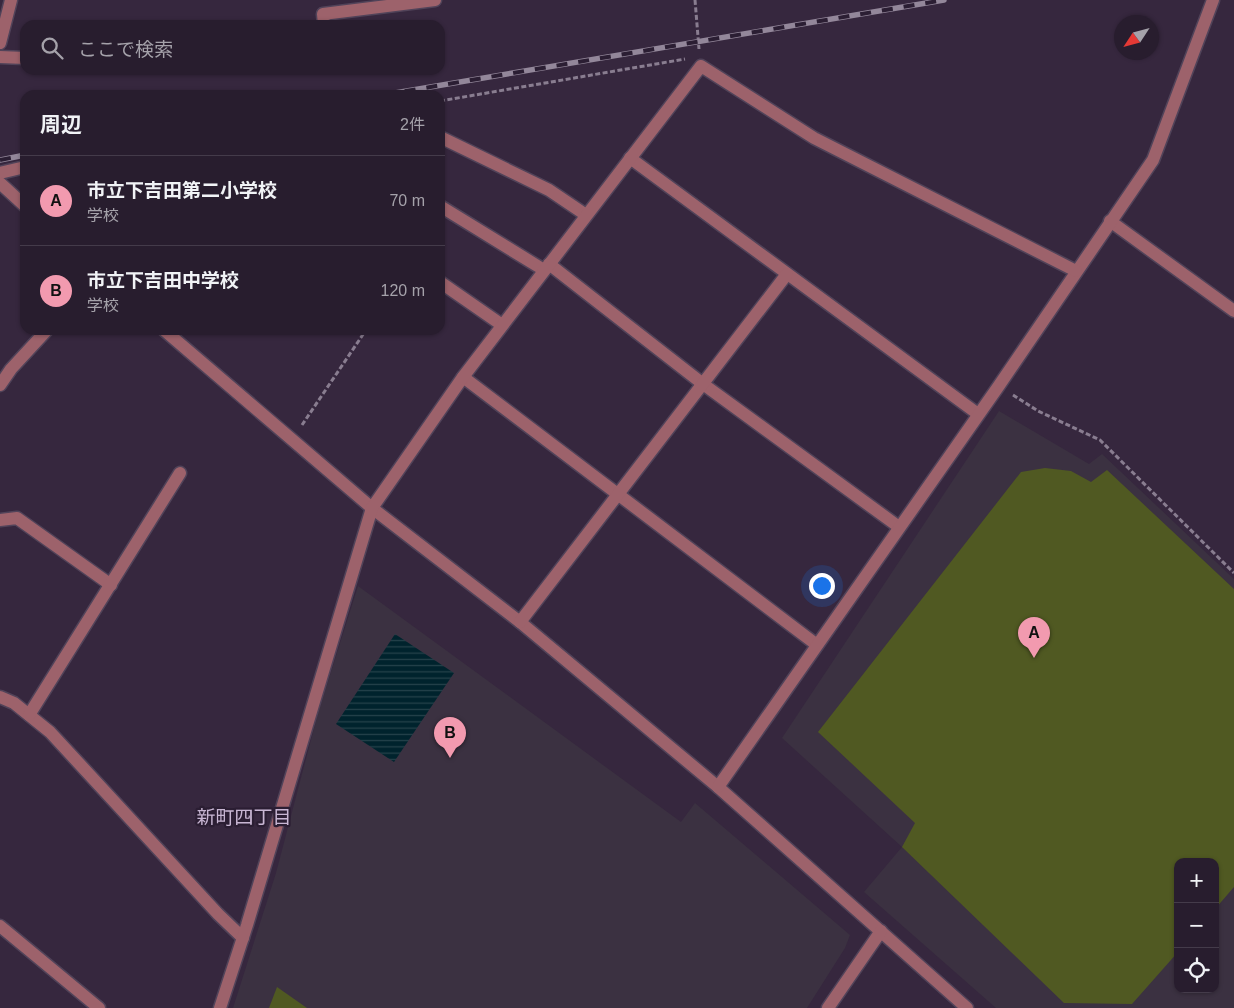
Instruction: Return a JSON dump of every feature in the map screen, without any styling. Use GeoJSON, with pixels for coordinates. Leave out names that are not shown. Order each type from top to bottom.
{"type":"FeatureCollection","features":[{"type":"Feature","properties":{"kind":"street"},"geometry":{"type":"LineString","coordinates":[[0,44],[10,0]]}},
{"type":"Feature","properties":{"kind":"street"},"geometry":{"type":"LineString","coordinates":[[324,20],[435,0]]}},
{"type":"Feature","properties":{"kind":"street"},"geometry":{"type":"LineString","coordinates":[[718,786],[998,386],[1153,160],[1213,0]]}},
{"type":"Feature","properties":{"kind":"street"},"geometry":{"type":"LineString","coordinates":[[0,57],[20,58]]}},
{"type":"Feature","properties":{"kind":"street"},"geometry":{"type":"LineString","coordinates":[[220,1008],[243,938],[372,508],[462,377],[700,66],[814,138],[1076,271]]}},
{"type":"Feature","properties":{"kind":"street"},"geometry":{"type":"LineString","coordinates":[[445,139],[550,190],[586,215]]}},
{"type":"Feature","properties":{"kind":"street"},"geometry":{"type":"LineString","coordinates":[[630,158],[978,414]]}},
{"type":"Feature","properties":{"kind":"street"},"geometry":{"type":"LineString","coordinates":[[0,173],[20,168]]}},
{"type":"Feature","properties":{"kind":"street"},"geometry":{"type":"LineString","coordinates":[[0,183],[20,201]]}},
{"type":"Feature","properties":{"kind":"street"},"geometry":{"type":"LineString","coordinates":[[445,209],[547,267],[899,528]]}},
{"type":"Feature","properties":{"kind":"street"},"geometry":{"type":"LineString","coordinates":[[1110,221],[1234,311]]}},
{"type":"Feature","properties":{"kind":"street"},"geometry":{"type":"LineString","coordinates":[[520,622],[787,274]]}},
{"type":"Feature","properties":{"kind":"street"},"geometry":{"type":"LineString","coordinates":[[445,285],[502,325]]}},
{"type":"Feature","properties":{"kind":"street"},"geometry":{"type":"LineString","coordinates":[[2,378],[42,335]]}},
{"type":"Feature","properties":{"kind":"street"},"geometry":{"type":"LineString","coordinates":[[170,335],[372,508],[520,622],[718,786],[968,1008]]}},
{"type":"Feature","properties":{"kind":"street"},"geometry":{"type":"LineString","coordinates":[[462,377],[617,496],[817,645]]}},
{"type":"Feature","properties":{"kind":"street"},"geometry":{"type":"LineString","coordinates":[[29,716],[180,473]]}},
{"type":"Feature","properties":{"kind":"street"},"geometry":{"type":"LineString","coordinates":[[0,520],[17,518],[111,585]]}},
{"type":"Feature","properties":{"kind":"street"},"geometry":{"type":"LineString","coordinates":[[0,696],[14,703],[56,739],[218,914],[243,938]]}},
{"type":"Feature","properties":{"kind":"street"},"geometry":{"type":"LineString","coordinates":[[0,926],[99,1008]]}},
{"type":"Feature","properties":{"kind":"street"},"geometry":{"type":"LineString","coordinates":[[828,1008],[880,931]]}},
{"type":"Feature","properties":{"kind":"path"},"geometry":{"type":"LineString","coordinates":[[445,99],[684,59],[700,66],[695,0]]}},
{"type":"Feature","properties":{"kind":"path"},"geometry":{"type":"LineString","coordinates":[[292,440],[363,335]]}},
{"type":"Feature","properties":{"kind":"path"},"geometry":{"type":"LineString","coordinates":[[998,386],[1038,411],[1100,440],[1234,573]]}},
{"type":"Feature","properties":{"kind":"shaded area"},"geometry":{"type":"Polygon","coordinates":[[[999,411],[1089,464],[1102,454],[1234,579],[1234,1008],[996,1008],[864,892],[902,847],[782,738],[999,411]]]}},
{"type":"Feature","properties":{"kind":"shaded area"},"geometry":{"type":"Polygon","coordinates":[[[358,586],[681,822],[695,803],[850,935],[845,948],[807,1008],[233,1008],[276,873],[318,713],[358,586]]]}},
{"type":"Feature","properties":{"kind":"green space"},"geometry":{"type":"Polygon","coordinates":[[[1045,468],[1071,471],[1091,482],[1107,470],[1234,589],[1234,887],[1219,904],[1219,858],[1174,858],[1174,957],[1132,1004],[1064,1003],[902,847],[915,823],[818,732],[1021,472],[1045,468]]]}},
{"type":"Feature","properties":{"kind":"green space"},"geometry":{"type":"Polygon","coordinates":[[[277,987],[307,1008],[269,1008],[277,987]]]}},
{"type":"Feature","properties":{"kind":"water"},"geometry":{"type":"Polygon","coordinates":[[[395,634],[454,673],[394,762],[336,724],[395,634]]]}},
{"type":"Feature","properties":{"kind":"railway"},"geometry":{"type":"LineString","coordinates":[[413,90],[944,0]]}},
{"type":"Feature","properties":{"kind":"railway"},"geometry":{"type":"LineString","coordinates":[[0,160],[20,156]]}},
{"type":"Feature","properties":{"kind":"place","name":"市立下吉田第二小学校"},"geometry":{"type":"Point","coordinates":[1034,658]}},
{"type":"Feature","properties":{"kind":"place","name":"市立下吉田中学校"},"geometry":{"type":"Point","coordinates":[450,758]}},
{"type":"Feature","properties":{"kind":"district","name":"新町四丁目"},"geometry":{"type":"Point","coordinates":[244,817]}}]}
